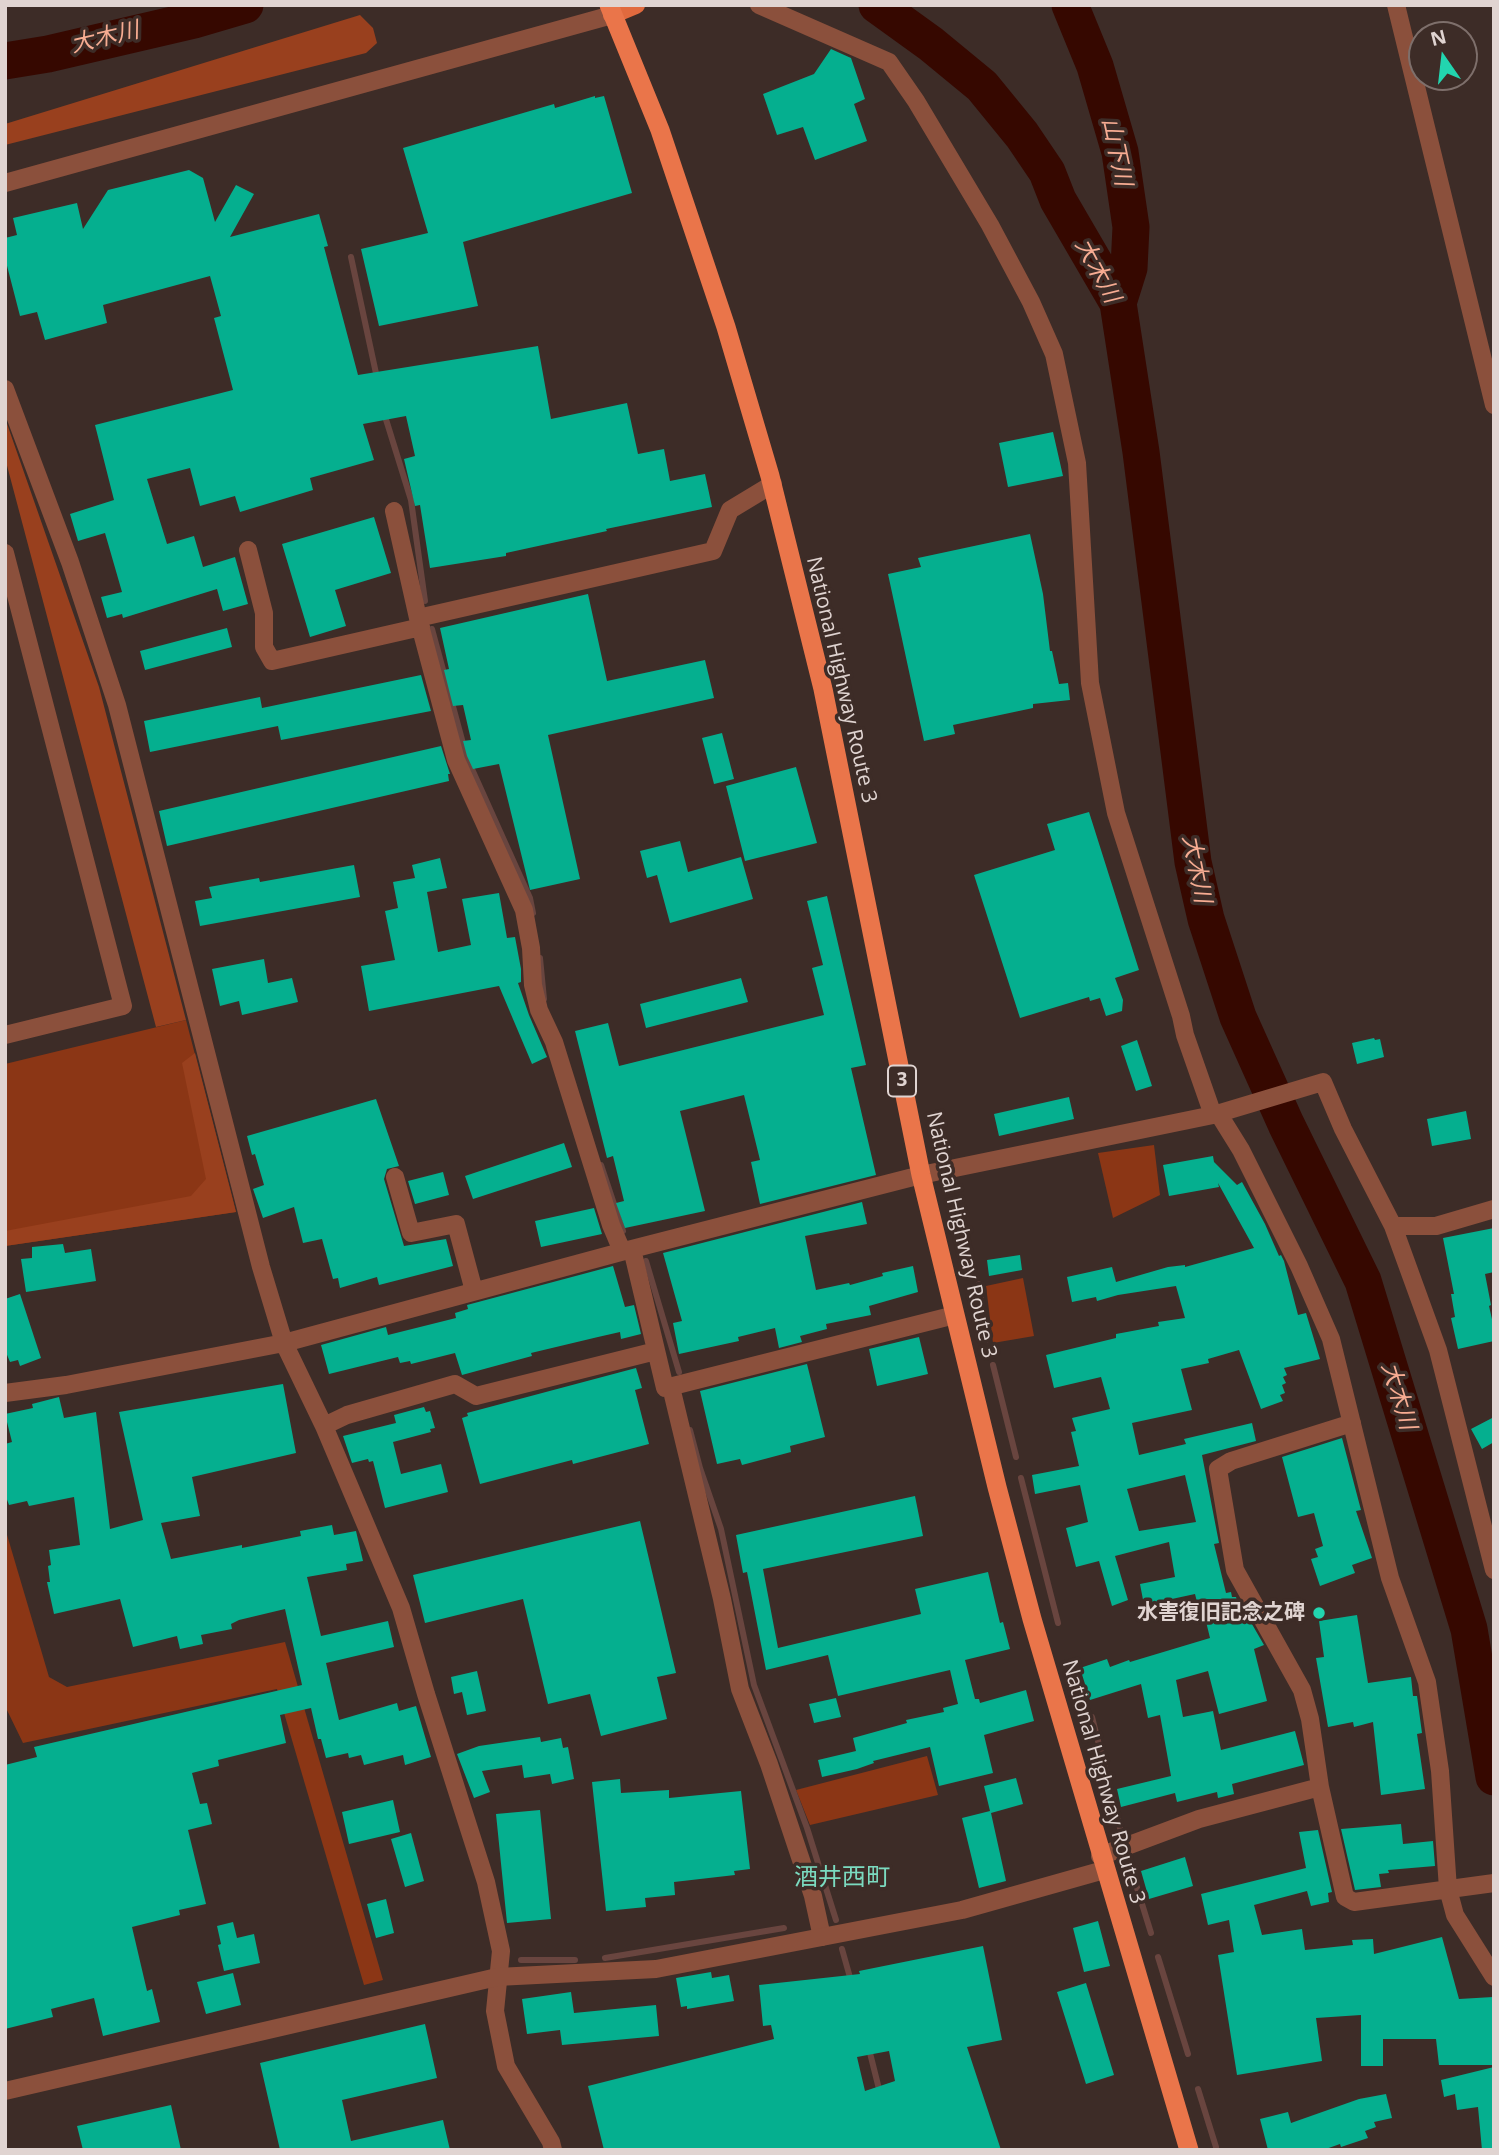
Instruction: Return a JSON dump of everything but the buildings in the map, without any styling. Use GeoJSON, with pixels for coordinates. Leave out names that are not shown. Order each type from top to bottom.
{"type":"FeatureCollection","features":[{"type":"Feature","properties":{"kind":"highway","name":"National Highway Route 3"},"geometry":{"type":"LineString","coordinates":[[610,10],[660,130],[726,327],[772,484],[823,688],[921,1175],[1031,1619],[1189,2150]]}},
{"type":"Feature","properties":{"kind":"main road"},"geometry":{"type":"LineString","coordinates":[[610,10],[636,5]]}},
{"type":"Feature","properties":{"kind":"street"},"geometry":{"type":"LineString","coordinates":[[759,5],[888,62],[916,102],[990,225],[1031,302],[1054,354],[1077,463],[1090,683],[1116,813],[1185,1035],[1216,1114],[1241,1150],[1300,1266],[1331,1339],[1390,1578],[1427,1682],[1440,1771],[1448,1889],[1455,1914],[1494,1977]]}},
{"type":"Feature","properties":{"kind":"street"},"geometry":{"type":"LineString","coordinates":[[1396,5],[1494,405]]}},
{"type":"Feature","properties":{"kind":"street"},"geometry":{"type":"LineString","coordinates":[[5,183],[610,10]]}},
{"type":"Feature","properties":{"kind":"street"},"geometry":{"type":"LineString","coordinates":[[5,389],[70,562],[117,705],[258,1255],[284,1343],[324,1426],[401,1608],[486,1882],[501,1951],[495,2011],[506,2066],[551,2142],[553,2150]]}},
{"type":"Feature","properties":{"kind":"street"},"geometry":{"type":"LineString","coordinates":[[248,550],[264,612],[264,647],[272,661],[419,622],[713,551],[730,510],[772,484]]}},
{"type":"Feature","properties":{"kind":"street"},"geometry":{"type":"LineString","coordinates":[[394,511],[419,622],[456,760],[524,910],[531,948],[533,985],[539,1010],[554,1042],[611,1225],[627,1250],[665,1388],[955,1315]]}},
{"type":"Feature","properties":{"kind":"street"},"geometry":{"type":"LineString","coordinates":[[5,553],[123,1006],[5,1035]]}},
{"type":"Feature","properties":{"kind":"street"},"geometry":{"type":"LineString","coordinates":[[5,1393],[66,1385],[284,1343],[627,1250],[921,1175],[1216,1114],[1323,1082],[1343,1129],[1393,1226],[1438,1350],[1494,1570]]}},
{"type":"Feature","properties":{"kind":"street"},"geometry":{"type":"LineString","coordinates":[[395,1177],[411,1233],[456,1224],[474,1291]]}},
{"type":"Feature","properties":{"kind":"street"},"geometry":{"type":"LineString","coordinates":[[1393,1226],[1436,1226],[1494,1209]]}},
{"type":"Feature","properties":{"kind":"street"},"geometry":{"type":"LineString","coordinates":[[324,1426],[347,1415],[455,1384],[476,1396],[656,1351]]}},
{"type":"Feature","properties":{"kind":"street"},"geometry":{"type":"LineString","coordinates":[[671,1387],[722,1599],[740,1689],[769,1764],[809,1883],[822,1937]]}},
{"type":"Feature","properties":{"kind":"street"},"geometry":{"type":"LineString","coordinates":[[1352,1423],[1231,1461],[1218,1469],[1235,1570],[1302,1690],[1310,1719],[1320,1787],[1345,1897],[1354,1902],[1494,1883]]}},
{"type":"Feature","properties":{"kind":"street"},"geometry":{"type":"LineString","coordinates":[[5,2091],[497,1977],[656,1969],[962,1910],[1102,1863],[1199,1819],[1320,1787]]}},
{"type":"Feature","properties":{"kind":"shaded area"},"geometry":{"type":"Polygon","coordinates":[[[360,15],[373,28],[377,43],[366,53],[5,145],[5,124],[360,15]]]}},
{"type":"Feature","properties":{"kind":"shaded area"},"geometry":{"type":"Polygon","coordinates":[[[5,418],[99,687],[186,1020],[156,1027],[5,458],[5,418]]]}},
{"type":"Feature","properties":{"kind":"shaded area"},"geometry":{"type":"Polygon","coordinates":[[[186,1020],[236,1212],[5,1246],[5,1064],[186,1020]]]}},
{"type":"Feature","properties":{"kind":"shaded area"},"geometry":{"type":"Polygon","coordinates":[[[195,1053],[236,1212],[5,1246],[5,1231],[191,1196],[206,1179],[182,1063],[195,1053]]]}},
{"type":"Feature","properties":{"kind":"shaded area"},"geometry":{"type":"Polygon","coordinates":[[[1154,1145],[1160,1195],[1113,1218],[1098,1153],[1154,1145]]]}},
{"type":"Feature","properties":{"kind":"shaded area"},"geometry":{"type":"Polygon","coordinates":[[[1023,1278],[1034,1336],[993,1343],[986,1286],[1023,1278]]]}},
{"type":"Feature","properties":{"kind":"shaded area"},"geometry":{"type":"Polygon","coordinates":[[[5,1528],[49,1677],[67,1687],[285,1642],[383,1980],[364,1985],[277,1689],[23,1743],[5,1706],[5,1528]]]}},
{"type":"Feature","properties":{"kind":"shaded area"},"geometry":{"type":"Polygon","coordinates":[[[927,1756],[938,1795],[810,1825],[796,1790],[927,1756]]]}},
{"type":"Feature","properties":{"kind":"waterway","name":"大木川"},"geometry":{"type":"LineString","coordinates":[[5,61],[48,54],[194,20],[245,5]]}},
{"type":"Feature","properties":{"kind":"waterway","name":"大木川"},"geometry":{"type":"LineString","coordinates":[[877,5],[931,44],[982,86],[1022,135],[1047,172],[1058,200],[1118,303],[1141,452],[1193,862],[1206,919],[1238,1017],[1286,1124],[1363,1281],[1469,1629],[1494,1777]]}},
{"type":"Feature","properties":{"kind":"waterway","name":"山下川"},"geometry":{"type":"LineString","coordinates":[[1070,5],[1095,66],[1120,152],[1131,227],[1129,268],[1118,303]]}},
{"type":"Feature","properties":{"kind":"waterway"},"geometry":{"type":"LineString","coordinates":[[351,257],[377,378]]}},
{"type":"Feature","properties":{"kind":"waterway"},"geometry":{"type":"LineString","coordinates":[[384,413],[411,500],[425,601]]}},
{"type":"Feature","properties":{"kind":"waterway"},"geometry":{"type":"LineString","coordinates":[[432,629],[467,758],[530,898],[533,913]]}},
{"type":"Feature","properties":{"kind":"waterway"},"geometry":{"type":"LineString","coordinates":[[540,958],[544,999]]}},
{"type":"Feature","properties":{"kind":"waterway"},"geometry":{"type":"LineString","coordinates":[[601,1165],[623,1231]]}},
{"type":"Feature","properties":{"kind":"waterway"},"geometry":{"type":"LineString","coordinates":[[646,1261],[679,1372]]}},
{"type":"Feature","properties":{"kind":"waterway"},"geometry":{"type":"LineString","coordinates":[[979,1284],[986,1340]]}},
{"type":"Feature","properties":{"kind":"waterway"},"geometry":{"type":"LineString","coordinates":[[993,1365],[1016,1457]]}},
{"type":"Feature","properties":{"kind":"waterway"},"geometry":{"type":"LineString","coordinates":[[690,1430],[721,1529],[754,1685],[807,1828],[836,1920]]}},
{"type":"Feature","properties":{"kind":"waterway"},"geometry":{"type":"LineString","coordinates":[[1021,1478],[1058,1623]]}},
{"type":"Feature","properties":{"kind":"waterway"},"geometry":{"type":"LineString","coordinates":[[1069,1665],[1085,1703]]}},
{"type":"Feature","properties":{"kind":"waterway"},"geometry":{"type":"LineString","coordinates":[[1092,1717],[1121,1832]]}},
{"type":"Feature","properties":{"kind":"waterway"},"geometry":{"type":"LineString","coordinates":[[1129,1862],[1151,1933]]}},
{"type":"Feature","properties":{"kind":"waterway"},"geometry":{"type":"LineString","coordinates":[[605,1958],[784,1928]]}},
{"type":"Feature","properties":{"kind":"waterway"},"geometry":{"type":"LineString","coordinates":[[842,1949],[851,1981]]}},
{"type":"Feature","properties":{"kind":"waterway"},"geometry":{"type":"LineString","coordinates":[[1158,1957],[1188,2054]]}},
{"type":"Feature","properties":{"kind":"waterway"},"geometry":{"type":"LineString","coordinates":[[521,1960],[575,1960]]}},
{"type":"Feature","properties":{"kind":"waterway"},"geometry":{"type":"LineString","coordinates":[[869,2049],[880,2093]]}},
{"type":"Feature","properties":{"kind":"waterway"},"geometry":{"type":"LineString","coordinates":[[1198,2089],[1216,2147]]}},
{"type":"Feature","properties":{"kind":"place","name":"水害復旧記念之碑"},"geometry":{"type":"Point","coordinates":[1319,1613]}},
{"type":"Feature","properties":{"kind":"district","name":"酒井西町"},"geometry":{"type":"Point","coordinates":[842,1878]}}]}
